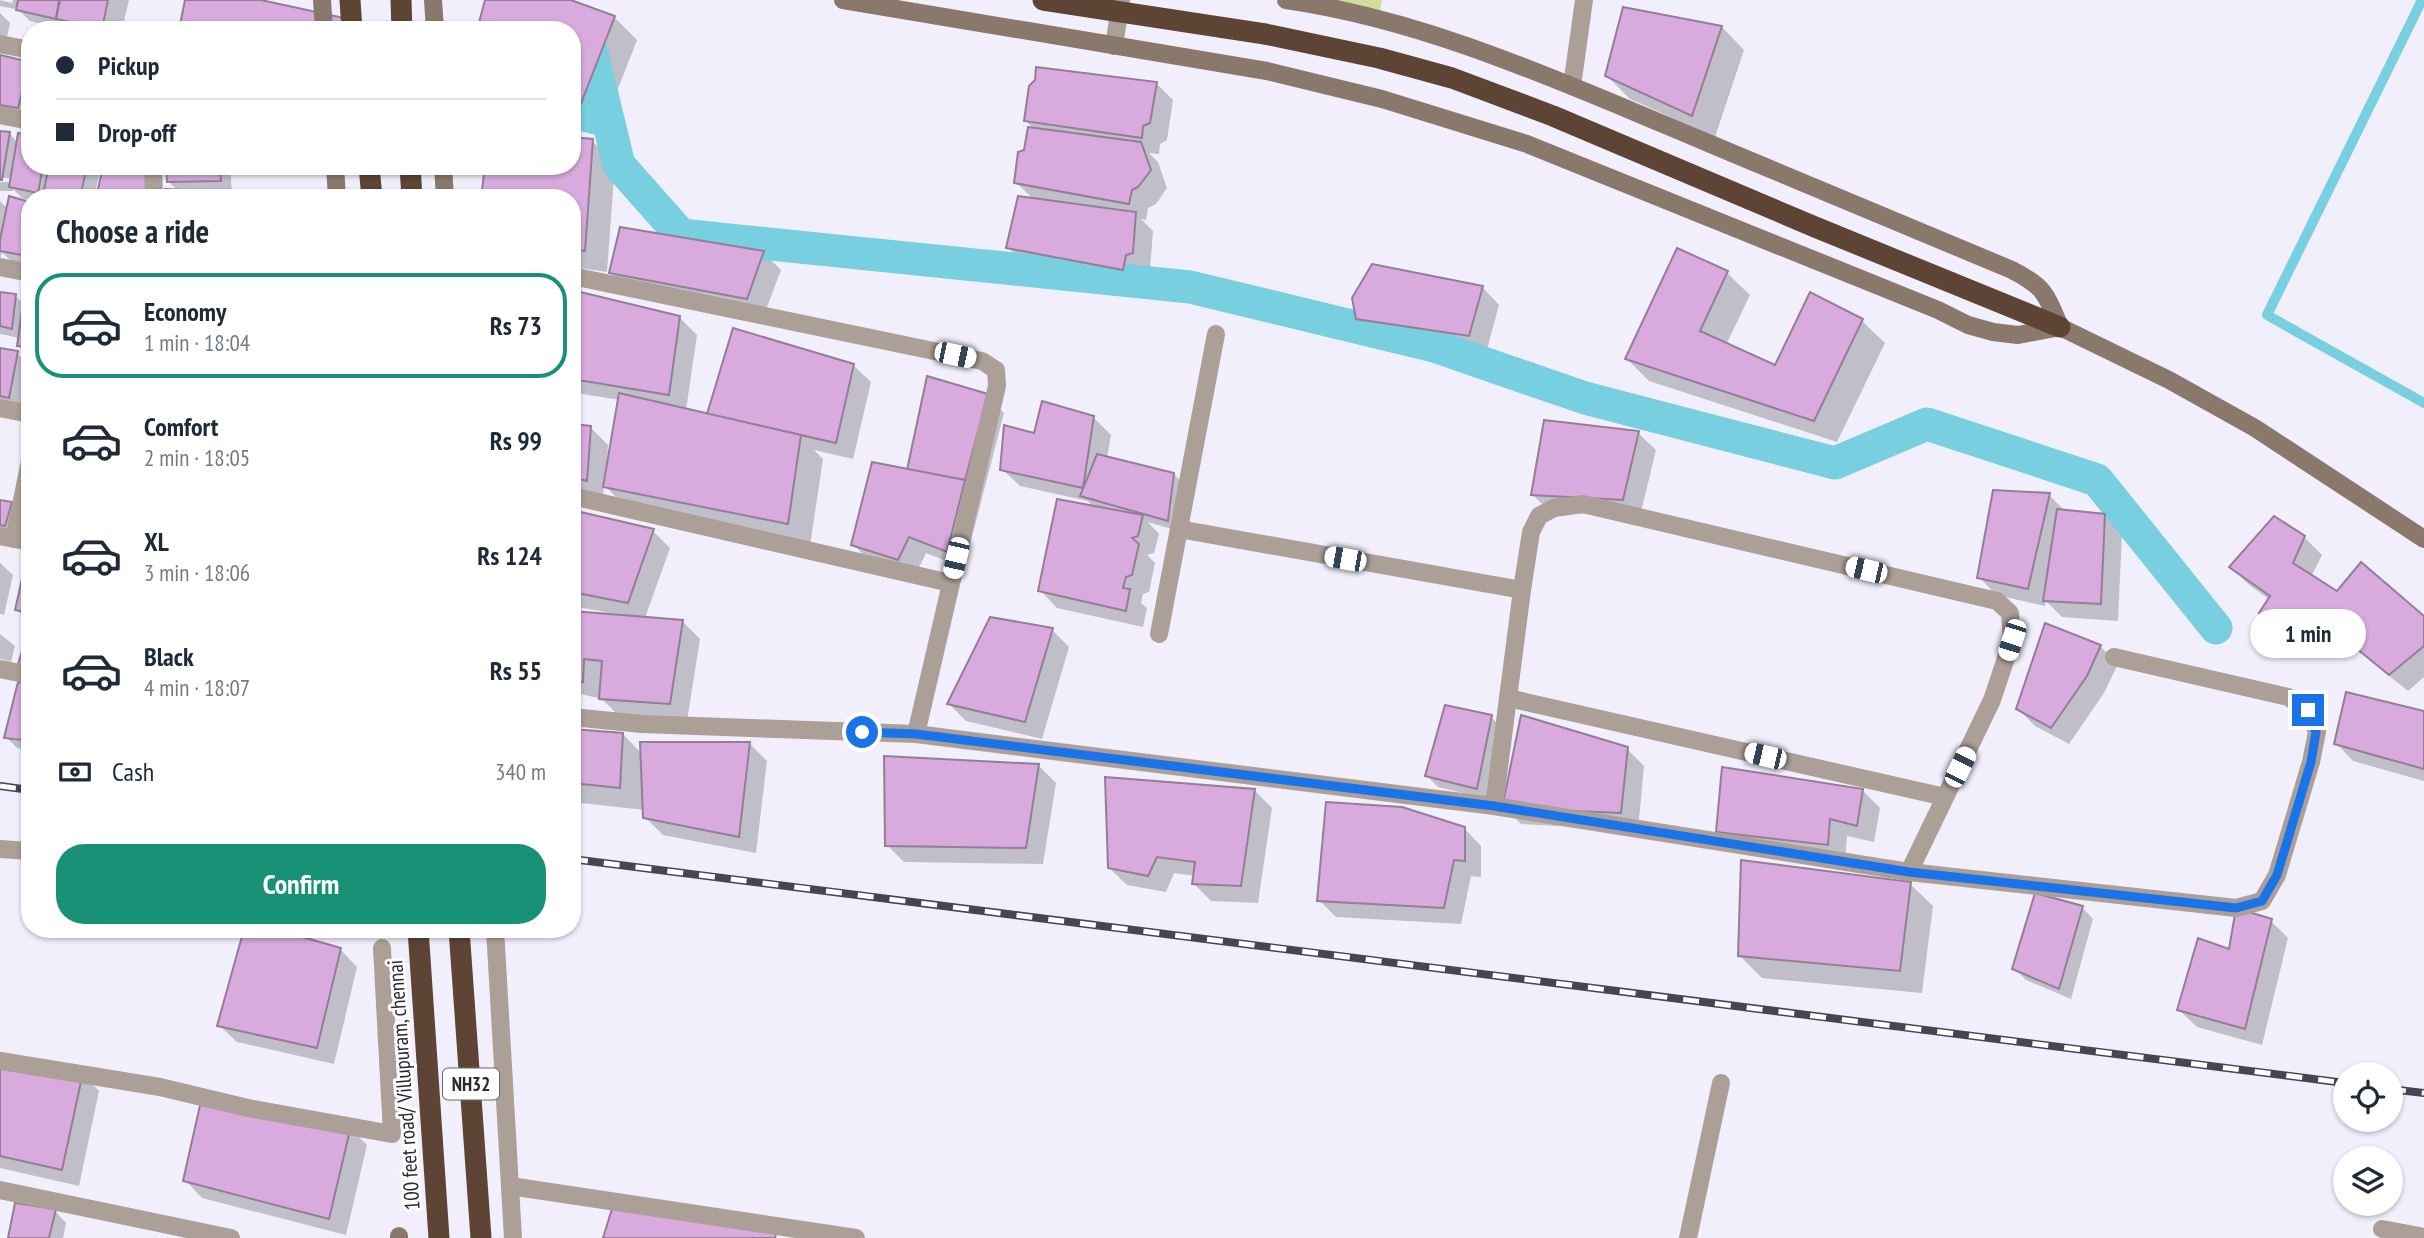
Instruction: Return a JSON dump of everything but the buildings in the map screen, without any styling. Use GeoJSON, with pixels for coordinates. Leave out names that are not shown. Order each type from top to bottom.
{"type":"FeatureCollection","features":[{"type":"Feature","properties":{"kind":"highway"},"geometry":{"type":"LineString","coordinates":[[350,0],[351,21]]}},
{"type":"Feature","properties":{"kind":"highway"},"geometry":{"type":"LineString","coordinates":[[401,0],[402,21]]}},
{"type":"Feature","properties":{"kind":"highway"},"geometry":{"type":"LineString","coordinates":[[1043,0],[1265,34],[1379,58],[1452,79],[1540,111],[1815,228],[2060,327]]}},
{"type":"Feature","properties":{"kind":"highway","name":"100 feet road/ Villupuram, chennai"},"geometry":{"type":"LineString","coordinates":[[419,938],[439,1238]]}},
{"type":"Feature","properties":{"kind":"highway","name":"NH32"},"geometry":{"type":"LineString","coordinates":[[461,938],[481,1238]]}},
{"type":"Feature","properties":{"kind":"street"},"geometry":{"type":"LineString","coordinates":[[433,0],[434,21]]}},
{"type":"Feature","properties":{"kind":"street"},"geometry":{"type":"LineString","coordinates":[[843,0],[1267,71],[1382,99],[1527,144],[1900,294],[1969,325],[1993,332],[2018,334],[2060,327],[2169,380],[2255,428],[2424,539]]}},
{"type":"Feature","properties":{"kind":"street"},"geometry":{"type":"LineString","coordinates":[[1114,46],[1121,0]]}},
{"type":"Feature","properties":{"kind":"street"},"geometry":{"type":"LineString","coordinates":[[1286,0],[1409,27],[1464,44],[1572,86],[2011,270],[2035,282],[2046,294],[2060,327]]}},
{"type":"Feature","properties":{"kind":"street"},"geometry":{"type":"LineString","coordinates":[[1572,86],[1584,0]]}},
{"type":"Feature","properties":{"kind":"street"},"geometry":{"type":"LineString","coordinates":[[319,1],[322,21]]}},
{"type":"Feature","properties":{"kind":"street"},"geometry":{"type":"LineString","coordinates":[[0,44],[21,48]]}},
{"type":"Feature","properties":{"kind":"street"},"geometry":{"type":"LineString","coordinates":[[0,115],[21,119]]}},
{"type":"Feature","properties":{"kind":"street"},"geometry":{"type":"LineString","coordinates":[[0,267],[21,271]]}},
{"type":"Feature","properties":{"kind":"street"},"geometry":{"type":"LineString","coordinates":[[581,278],[982,361],[996,370],[997,386],[916,734]]}},
{"type":"Feature","properties":{"kind":"street"},"geometry":{"type":"LineString","coordinates":[[1159,634],[1216,334]]}},
{"type":"Feature","properties":{"kind":"street"},"geometry":{"type":"LineString","coordinates":[[0,408],[21,412]]}},
{"type":"Feature","properties":{"kind":"street"},"geometry":{"type":"LineString","coordinates":[[581,498],[950,583]]}},
{"type":"Feature","properties":{"kind":"street"},"geometry":{"type":"LineString","coordinates":[[1494,806],[1521,590],[1531,532],[1539,516],[1554,508],[1583,504],[1997,601],[2010,613],[2012,640],[1992,700],[1909,872]]}},
{"type":"Feature","properties":{"kind":"street"},"geometry":{"type":"LineString","coordinates":[[15,539],[21,508]]}},
{"type":"Feature","properties":{"kind":"street"},"geometry":{"type":"LineString","coordinates":[[1179,529],[1521,590]]}},
{"type":"Feature","properties":{"kind":"street"},"geometry":{"type":"LineString","coordinates":[[581,718],[642,724],[916,734],[1494,806],[1909,872],[2236,908],[2262,901],[2277,875],[2311,762],[2316,732],[2308,710],[2288,697],[2114,657]]}},
{"type":"Feature","properties":{"kind":"street"},"geometry":{"type":"LineString","coordinates":[[0,669],[21,673]]}},
{"type":"Feature","properties":{"kind":"street"},"geometry":{"type":"LineString","coordinates":[[1507,698],[1945,797]]}},
{"type":"Feature","properties":{"kind":"street"},"geometry":{"type":"LineString","coordinates":[[0,849],[21,850]]}},
{"type":"Feature","properties":{"kind":"street"},"geometry":{"type":"LineString","coordinates":[[496,938],[513,1238]]}},
{"type":"Feature","properties":{"kind":"street"},"geometry":{"type":"LineString","coordinates":[[0,1060],[160,1087],[248,1108],[392,1134],[382,948]]}},
{"type":"Feature","properties":{"kind":"street"},"geometry":{"type":"LineString","coordinates":[[1688,1238],[1721,1083]]}},
{"type":"Feature","properties":{"kind":"street"},"geometry":{"type":"LineString","coordinates":[[510,1186],[856,1238]]}},
{"type":"Feature","properties":{"kind":"street"},"geometry":{"type":"LineString","coordinates":[[0,1190],[231,1238]]}},
{"type":"Feature","properties":{"kind":"street"},"geometry":{"type":"LineString","coordinates":[[2382,1229],[2424,1237]]}},
{"type":"Feature","properties":{"kind":"green space"},"geometry":{"type":"Polygon","coordinates":[[[1294,0],[1382,0],[1380,12],[1294,0]]]}},
{"type":"Feature","properties":{"kind":"waterway"},"geometry":{"type":"LineString","coordinates":[[2422,0],[2267,315],[2424,403]]}},
{"type":"Feature","properties":{"kind":"waterway"},"geometry":{"type":"LineString","coordinates":[[587,33],[619,165],[681,235],[1190,287],[1434,346],[1585,398],[1835,463],[1927,424],[2097,480],[2216,628]]}},
{"type":"Feature","properties":{"kind":"waterway"},"geometry":{"type":"LineString","coordinates":[[581,114],[608,121]]}},
{"type":"Feature","properties":{"kind":"railway"},"geometry":{"type":"LineString","coordinates":[[0,786],[21,789]]}},
{"type":"Feature","properties":{"kind":"railway"},"geometry":{"type":"LineString","coordinates":[[581,860],[2333,1081]]}},
{"type":"Feature","properties":{"kind":"railway"},"geometry":{"type":"LineString","coordinates":[[2403,1091],[2424,1093]]}},
{"type":"Feature","properties":{"kind":"route"},"geometry":{"type":"LineString","coordinates":[[862,732],[916,734],[1494,806],[1909,872],[2236,908],[2262,901],[2277,875],[2311,762],[2316,732],[2308,710]]}}]}
